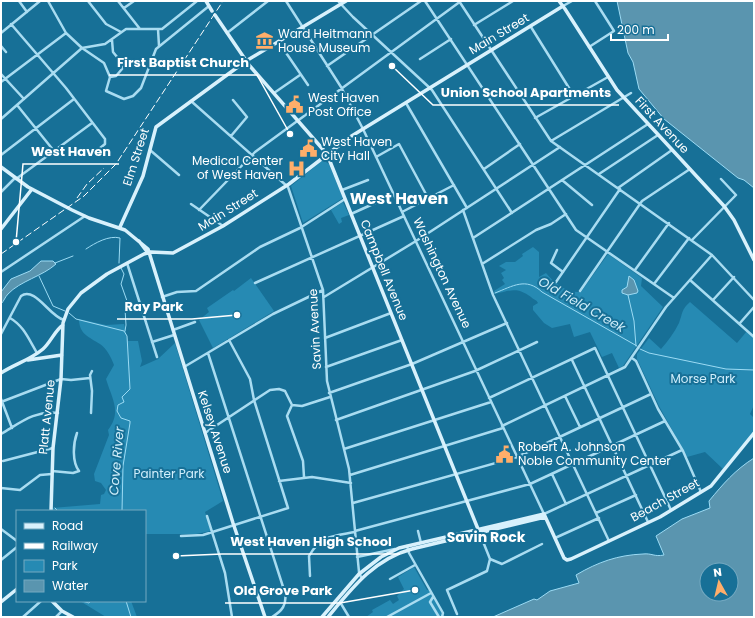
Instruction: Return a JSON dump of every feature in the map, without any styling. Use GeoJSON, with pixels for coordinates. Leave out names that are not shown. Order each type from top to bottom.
{"type":"FeatureCollection","features":[{"type":"Feature","properties":{"kind":"main road"},"geometry":{"type":"LineString","coordinates":[[206,1],[212,11]]}},
{"type":"Feature","properties":{"kind":"main road","name":"Elm Street"},"geometry":{"type":"LineString","coordinates":[[120,227],[143,176],[156,127],[246,61],[339,3],[346,1]]}},
{"type":"Feature","properties":{"kind":"main road","name":"First Avenue"},"geometry":{"type":"LineString","coordinates":[[558,1],[563,6],[608,77],[623,97],[724,206],[736,224],[754,260]]}},
{"type":"Feature","properties":{"kind":"main road","name":"Main Street"},"geometry":{"type":"LineString","coordinates":[[63,325],[70,306],[81,293],[96,281],[148,253],[173,253],[223,226],[287,185],[327,154],[363,129],[563,6]]}},
{"type":"Feature","properties":{"kind":"main road","name":"Campbell Avenue"},"geometry":{"type":"LineString","coordinates":[[215,15],[246,61],[327,154],[479,532]]}},
{"type":"Feature","properties":{"kind":"main road","name":"Kelsey Avenue"},"geometry":{"type":"LineString","coordinates":[[1,167],[32,189],[85,216],[120,227],[148,249],[172,330],[265,617]]}},
{"type":"Feature","properties":{"kind":"main road"},"geometry":{"type":"LineString","coordinates":[[1,229],[32,189]]}},
{"type":"Feature","properties":{"kind":"main road"},"geometry":{"type":"LineString","coordinates":[[28,360],[51,341],[59,328],[63,325]]}},
{"type":"Feature","properties":{"kind":"main road","name":"Platt Avenue"},"geometry":{"type":"LineString","coordinates":[[51,510],[53,448],[61,379],[63,325]]}},
{"type":"Feature","properties":{"kind":"main road"},"geometry":{"type":"LineString","coordinates":[[36,354],[39,359]]}},
{"type":"Feature","properties":{"kind":"main road"},"geometry":{"type":"LineString","coordinates":[[1,373],[16,364],[28,360],[62,355]]}},
{"type":"Feature","properties":{"kind":"main road","name":"Beach Street"},"geometry":{"type":"LineString","coordinates":[[568,560],[648,522],[701,492],[715,482],[754,433]]}},
{"type":"Feature","properties":{"kind":"main road"},"geometry":{"type":"LineString","coordinates":[[328,617],[360,576],[381,557],[399,548],[407,548],[545,516]]}},
{"type":"Feature","properties":{"kind":"main road","name":"Washington Avenue"},"geometry":{"type":"LineString","coordinates":[[545,516],[564,558],[568,560]]}},
{"type":"Feature","properties":{"kind":"main road"},"geometry":{"type":"LineString","coordinates":[[360,576],[407,548],[421,543],[479,532]]}},
{"type":"Feature","properties":{"kind":"main road"},"geometry":{"type":"LineString","coordinates":[[1,602],[16,590]]}},
{"type":"Feature","properties":{"kind":"main road"},"geometry":{"type":"LineString","coordinates":[[322,617],[339,601]]}},
{"type":"Feature","properties":{"kind":"main road"},"geometry":{"type":"LineString","coordinates":[[53,602],[62,611],[73,617]]}},
{"type":"Feature","properties":{"kind":"street"},"geometry":{"type":"LineString","coordinates":[[19,1],[27,12]]}},
{"type":"Feature","properties":{"kind":"street"},"geometry":{"type":"LineString","coordinates":[[1,33],[40,1]]}},
{"type":"Feature","properties":{"kind":"street"},"geometry":{"type":"LineString","coordinates":[[48,1],[66,33],[82,48],[104,63],[110,77],[106,91],[122,99],[130,97],[143,85],[154,53],[158,46],[209,6]]}},
{"type":"Feature","properties":{"kind":"street"},"geometry":{"type":"LineString","coordinates":[[88,1],[106,24],[121,32]]}},
{"type":"Feature","properties":{"kind":"street"},"geometry":{"type":"LineString","coordinates":[[118,1],[140,29]]}},
{"type":"Feature","properties":{"kind":"street"},"geometry":{"type":"LineString","coordinates":[[124,8],[134,1]]}},
{"type":"Feature","properties":{"kind":"street"},"geometry":{"type":"LineString","coordinates":[[1,119],[82,48],[102,45],[128,29],[163,28],[197,1]]}},
{"type":"Feature","properties":{"kind":"street"},"geometry":{"type":"LineString","coordinates":[[227,33],[268,1]]}},
{"type":"Feature","properties":{"kind":"street","name":"Washington Avenue"},"geometry":{"type":"LineString","coordinates":[[286,1],[342,88],[363,129],[545,516]]}},
{"type":"Feature","properties":{"kind":"street"},"geometry":{"type":"LineString","coordinates":[[327,66],[421,1]]}},
{"type":"Feature","properties":{"kind":"street"},"geometry":{"type":"LineString","coordinates":[[425,1],[576,230],[674,298]]}},
{"type":"Feature","properties":{"kind":"street"},"geometry":{"type":"LineString","coordinates":[[199,210],[253,154],[460,1],[474,25],[551,141],[669,223],[712,255],[754,300]]}},
{"type":"Feature","properties":{"kind":"street"},"geometry":{"type":"LineString","coordinates":[[474,25],[513,1]]}},
{"type":"Feature","properties":{"kind":"street","name":"Main Street"},"geometry":{"type":"LineString","coordinates":[[563,6],[572,1]]}},
{"type":"Feature","properties":{"kind":"street"},"geometry":{"type":"LineString","coordinates":[[589,47],[614,31],[595,1]]}},
{"type":"Feature","properties":{"kind":"street"},"geometry":{"type":"LineString","coordinates":[[339,3],[390,53],[430,88],[512,213]]}},
{"type":"Feature","properties":{"kind":"street"},"geometry":{"type":"LineString","coordinates":[[11,24],[74,99],[105,139],[105,144],[94,153]]}},
{"type":"Feature","properties":{"kind":"street"},"geometry":{"type":"LineString","coordinates":[[531,26],[574,96]]}},
{"type":"Feature","properties":{"kind":"street"},"geometry":{"type":"LineString","coordinates":[[158,29],[158,46]]}},
{"type":"Feature","properties":{"kind":"street"},"geometry":{"type":"LineString","coordinates":[[1,82],[66,33]]}},
{"type":"Feature","properties":{"kind":"street"},"geometry":{"type":"LineString","coordinates":[[420,59],[451,39]]}},
{"type":"Feature","properties":{"kind":"street"},"geometry":{"type":"LineString","coordinates":[[110,77],[116,76],[122,68],[122,63],[113,52],[112,40]]}},
{"type":"Feature","properties":{"kind":"street"},"geometry":{"type":"LineString","coordinates":[[278,41],[308,85]]}},
{"type":"Feature","properties":{"kind":"street"},"geometry":{"type":"LineString","coordinates":[[1,46],[6,52]]}},
{"type":"Feature","properties":{"kind":"street"},"geometry":{"type":"LineString","coordinates":[[1,74],[24,99]]}},
{"type":"Feature","properties":{"kind":"street"},"geometry":{"type":"LineString","coordinates":[[274,93],[300,75]]}},
{"type":"Feature","properties":{"kind":"street"},"geometry":{"type":"LineString","coordinates":[[535,118],[608,77]]}},
{"type":"Feature","properties":{"kind":"street"},"geometry":{"type":"LineString","coordinates":[[551,141],[631,93]]}},
{"type":"Feature","properties":{"kind":"street"},"geometry":{"type":"LineString","coordinates":[[1,155],[74,99]]}},
{"type":"Feature","properties":{"kind":"street"},"geometry":{"type":"LineString","coordinates":[[231,136],[247,117],[233,100]]}},
{"type":"Feature","properties":{"kind":"street","name":"Savin Avenue"},"geometry":{"type":"LineString","coordinates":[[191,101],[287,185],[302,226],[323,290],[326,366],[329,393],[350,475],[360,576]]}},
{"type":"Feature","properties":{"kind":"street"},"geometry":{"type":"LineString","coordinates":[[406,103],[467,208]]}},
{"type":"Feature","properties":{"kind":"street"},"geometry":{"type":"LineString","coordinates":[[17,104],[54,151]]}},
{"type":"Feature","properties":{"kind":"street"},"geometry":{"type":"LineString","coordinates":[[1,192],[15,178],[92,123]]}},
{"type":"Feature","properties":{"kind":"street"},"geometry":{"type":"LineString","coordinates":[[473,238],[648,124]]}},
{"type":"Feature","properties":{"kind":"street"},"geometry":{"type":"LineString","coordinates":[[599,174],[658,135]]}},
{"type":"Feature","properties":{"kind":"street"},"geometry":{"type":"LineString","coordinates":[[376,157],[399,144],[428,198]]}},
{"type":"Feature","properties":{"kind":"street"},"geometry":{"type":"LineString","coordinates":[[484,169],[520,144]]}},
{"type":"Feature","properties":{"kind":"street"},"geometry":{"type":"LineString","coordinates":[[324,297],[416,241],[560,147]]}},
{"type":"Feature","properties":{"kind":"street"},"geometry":{"type":"LineString","coordinates":[[149,150],[179,175]]}},
{"type":"Feature","properties":{"kind":"street"},"geometry":{"type":"LineString","coordinates":[[556,282],[619,188],[672,150]]}},
{"type":"Feature","properties":{"kind":"street"},"geometry":{"type":"LineString","coordinates":[[580,291],[641,204],[690,169]]}},
{"type":"Feature","properties":{"kind":"street"},"geometry":{"type":"LineString","coordinates":[[692,240],[736,195],[721,179]]}},
{"type":"Feature","properties":{"kind":"street"},"geometry":{"type":"LineString","coordinates":[[342,190],[368,180]]}},
{"type":"Feature","properties":{"kind":"street"},"geometry":{"type":"LineString","coordinates":[[562,180],[592,205]]}},
{"type":"Feature","properties":{"kind":"street"},"geometry":{"type":"LineString","coordinates":[[402,212],[454,185]]}},
{"type":"Feature","properties":{"kind":"street"},"geometry":{"type":"LineString","coordinates":[[351,214],[394,194]]}},
{"type":"Feature","properties":{"kind":"street"},"geometry":{"type":"LineString","coordinates":[[162,297],[177,292],[196,291],[260,247],[302,226],[345,199]]}},
{"type":"Feature","properties":{"kind":"street"},"geometry":{"type":"LineString","coordinates":[[191,204],[223,226]]}},
{"type":"Feature","properties":{"kind":"street"},"geometry":{"type":"LineString","coordinates":[[463,210],[493,295],[609,541]]}},
{"type":"Feature","properties":{"kind":"street"},"geometry":{"type":"LineString","coordinates":[[482,264],[536,230],[551,224],[566,214]]}},
{"type":"Feature","properties":{"kind":"street"},"geometry":{"type":"LineString","coordinates":[[1,272],[85,216]]}},
{"type":"Feature","properties":{"kind":"street"},"geometry":{"type":"LineString","coordinates":[[255,283],[404,216]]}},
{"type":"Feature","properties":{"kind":"street"},"geometry":{"type":"LineString","coordinates":[[635,270],[669,223]]}},
{"type":"Feature","properties":{"kind":"street"},"geometry":{"type":"LineString","coordinates":[[654,284],[689,238]]}},
{"type":"Feature","properties":{"kind":"street"},"geometry":{"type":"LineString","coordinates":[[557,250],[551,263],[563,272]]}},
{"type":"Feature","properties":{"kind":"street"},"geometry":{"type":"LineString","coordinates":[[350,475],[503,427],[625,367],[674,298],[712,255]]}},
{"type":"Feature","properties":{"kind":"street"},"geometry":{"type":"LineString","coordinates":[[127,263],[157,358]]}},
{"type":"Feature","properties":{"kind":"street"},"geometry":{"type":"LineString","coordinates":[[713,300],[734,277]]}},
{"type":"Feature","properties":{"kind":"street"},"geometry":{"type":"LineString","coordinates":[[690,279],[754,337]]}},
{"type":"Feature","properties":{"kind":"street"},"geometry":{"type":"LineString","coordinates":[[184,367],[277,312],[323,290]]}},
{"type":"Feature","properties":{"kind":"street"},"geometry":{"type":"LineString","coordinates":[[1,334],[21,296],[26,294],[39,299],[53,315],[64,320]]}},
{"type":"Feature","properties":{"kind":"street"},"geometry":{"type":"LineString","coordinates":[[740,323],[754,307]]}},
{"type":"Feature","properties":{"kind":"street"},"geometry":{"type":"LineString","coordinates":[[325,338],[391,313]]}},
{"type":"Feature","properties":{"kind":"street"},"geometry":{"type":"LineString","coordinates":[[10,318],[24,330],[36,354]]}},
{"type":"Feature","properties":{"kind":"street"},"geometry":{"type":"LineString","coordinates":[[172,330],[195,322]]}},
{"type":"Feature","properties":{"kind":"street"},"geometry":{"type":"LineString","coordinates":[[329,393],[412,364],[507,323]]}},
{"type":"Feature","properties":{"kind":"street"},"geometry":{"type":"LineString","coordinates":[[152,342],[174,335]]}},
{"type":"Feature","properties":{"kind":"street"},"geometry":{"type":"LineString","coordinates":[[180,536],[198,536],[288,508],[254,400],[250,379],[229,340]]}},
{"type":"Feature","properties":{"kind":"street"},"geometry":{"type":"LineString","coordinates":[[326,366],[402,340]]}},
{"type":"Feature","properties":{"kind":"street"},"geometry":{"type":"LineString","coordinates":[[336,420],[422,391],[476,370],[537,342]]}},
{"type":"Feature","properties":{"kind":"street"},"geometry":{"type":"LineString","coordinates":[[489,398],[595,348],[671,510]]}},
{"type":"Feature","properties":{"kind":"street"},"geometry":{"type":"LineString","coordinates":[[208,353],[285,596],[283,608],[272,617]]}},
{"type":"Feature","properties":{"kind":"street"},"geometry":{"type":"LineString","coordinates":[[632,358],[636,362],[665,421],[682,450],[701,492]]}},
{"type":"Feature","properties":{"kind":"street"},"geometry":{"type":"LineString","coordinates":[[572,360],[648,522]]}},
{"type":"Feature","properties":{"kind":"street"},"geometry":{"type":"LineString","coordinates":[[91,413],[92,391],[90,378],[92,371]]}},
{"type":"Feature","properties":{"kind":"street"},"geometry":{"type":"LineString","coordinates":[[12,428],[1,401],[61,379],[71,380],[90,378]]}},
{"type":"Feature","properties":{"kind":"street"},"geometry":{"type":"LineString","coordinates":[[205,433],[267,391],[279,389],[287,392],[292,405],[286,416],[303,461],[304,477]]}},
{"type":"Feature","properties":{"kind":"street"},"geometry":{"type":"LineString","coordinates":[[353,503],[517,457],[651,394]]}},
{"type":"Feature","properties":{"kind":"street"},"geometry":{"type":"LineString","coordinates":[[565,396],[580,427]]}},
{"type":"Feature","properties":{"kind":"street"},"geometry":{"type":"LineString","coordinates":[[292,405],[302,406],[330,397]]}},
{"type":"Feature","properties":{"kind":"street"},"geometry":{"type":"LineString","coordinates":[[344,449],[491,402]]}},
{"type":"Feature","properties":{"kind":"street"},"geometry":{"type":"LineString","coordinates":[[1,434],[41,412],[58,413]]}},
{"type":"Feature","properties":{"kind":"street"},"geometry":{"type":"LineString","coordinates":[[310,576],[309,556],[321,540],[530,484],[665,421]]}},
{"type":"Feature","properties":{"kind":"street"},"geometry":{"type":"LineString","coordinates":[[1,488],[20,490],[40,475],[52,472],[66,473],[79,471],[75,466],[76,433]]}},
{"type":"Feature","properties":{"kind":"street"},"geometry":{"type":"LineString","coordinates":[[3,461],[53,448]]}},
{"type":"Feature","properties":{"kind":"street"},"geometry":{"type":"LineString","coordinates":[[545,516],[566,504],[682,450]]}},
{"type":"Feature","properties":{"kind":"street"},"geometry":{"type":"LineString","coordinates":[[552,474],[566,504]]}},
{"type":"Feature","properties":{"kind":"street"},"geometry":{"type":"LineString","coordinates":[[279,481],[304,477],[351,483]]}},
{"type":"Feature","properties":{"kind":"street"},"geometry":{"type":"LineString","coordinates":[[596,513],[636,495]]}},
{"type":"Feature","properties":{"kind":"street"},"geometry":{"type":"LineString","coordinates":[[207,516],[225,573],[232,617]]}},
{"type":"Feature","properties":{"kind":"street"},"geometry":{"type":"LineString","coordinates":[[556,538],[599,518]]}},
{"type":"Feature","properties":{"kind":"street"},"geometry":{"type":"LineString","coordinates":[[1,530],[16,540]]}},
{"type":"Feature","properties":{"kind":"street"},"geometry":{"type":"LineString","coordinates":[[418,531],[421,543]]}},
{"type":"Feature","properties":{"kind":"street","name":"Campbell Avenue"},"geometry":{"type":"LineString","coordinates":[[479,532],[490,559]]}},
{"type":"Feature","properties":{"kind":"street"},"geometry":{"type":"LineString","coordinates":[[457,614],[447,590],[487,571],[490,559],[502,564],[542,544]]}},
{"type":"Feature","properties":{"kind":"street"},"geometry":{"type":"LineString","coordinates":[[1,560],[16,548]]}},
{"type":"Feature","properties":{"kind":"street"},"geometry":{"type":"LineString","coordinates":[[357,557],[399,548]]}},
{"type":"Feature","properties":{"kind":"street"},"geometry":{"type":"LineString","coordinates":[[407,548],[415,565],[443,613],[442,617]]}},
{"type":"Feature","properties":{"kind":"street"},"geometry":{"type":"LineString","coordinates":[[390,579],[415,565]]}},
{"type":"Feature","properties":{"kind":"street"},"geometry":{"type":"LineString","coordinates":[[387,617],[431,593]]}},
{"type":"Feature","properties":{"kind":"street"},"geometry":{"type":"LineString","coordinates":[[433,597],[430,602],[439,617]]}},
{"type":"Feature","properties":{"kind":"street"},"geometry":{"type":"LineString","coordinates":[[339,601],[349,617]]}},
{"type":"Feature","properties":{"kind":"street"},"geometry":{"type":"LineString","coordinates":[[23,617],[40,602]]}},
{"type":"Feature","properties":{"kind":"street"},"geometry":{"type":"LineString","coordinates":[[56,617],[62,611]]}},
{"type":"Feature","properties":{"kind":"green space"},"geometry":{"type":"Polygon","coordinates":[[[323,160],[329,164],[343,198],[303,223],[291,186],[323,160]]]}},
{"type":"Feature","properties":{"kind":"green space"},"geometry":{"type":"Polygon","coordinates":[[[343,202],[349,215],[341,218],[342,222],[339,224],[331,210],[343,202]]]}},
{"type":"Feature","properties":{"kind":"green space"},"geometry":{"type":"Polygon","coordinates":[[[533,247],[539,252],[539,277],[546,273],[557,284],[571,291],[581,292],[608,254],[642,278],[641,286],[663,307],[623,366],[619,368],[612,353],[602,357],[590,332],[574,337],[570,324],[552,328],[544,323],[533,310],[533,306],[538,303],[526,294],[514,290],[495,294],[494,291],[505,284],[502,280],[504,278],[501,273],[506,270],[499,266],[506,262],[515,262],[523,256],[522,254],[533,247]]]}},
{"type":"Feature","properties":{"kind":"green space"},"geometry":{"type":"Polygon","coordinates":[[[251,278],[274,311],[213,348],[199,320],[209,312],[207,308],[251,278]]]}},
{"type":"Feature","properties":{"kind":"green space","name":"Morse Park"},"geometry":{"type":"Polygon","coordinates":[[[690,302],[737,343],[747,331],[754,338],[754,405],[750,414],[754,418],[754,431],[723,469],[705,452],[687,457],[659,406],[637,359],[637,354],[649,338],[661,349],[675,330],[684,310],[690,302]]]}},
{"type":"Feature","properties":{"kind":"green space","name":"Painter Park"},"geometry":{"type":"Polygon","coordinates":[[[79,319],[106,325],[124,324],[128,341],[138,341],[142,361],[140,367],[158,359],[175,343],[223,501],[205,512],[211,531],[196,534],[146,534],[146,510],[52,510],[52,508],[100,504],[101,495],[104,494],[106,490],[101,483],[95,481],[94,474],[109,435],[108,430],[114,417],[115,411],[113,399],[106,379],[114,365],[105,348],[85,334],[79,324],[79,319]]]}},
{"type":"Feature","properties":{"kind":"green space"},"geometry":{"type":"Polygon","coordinates":[[[414,567],[427,590],[431,590],[445,617],[366,617],[373,612],[372,610],[390,600],[393,604],[399,600],[397,596],[404,589],[398,577],[414,567]]]}},
{"type":"Feature","properties":{"kind":"green space"},"geometry":{"type":"Polygon","coordinates":[[[82,602],[131,602],[137,617],[106,617],[82,602]]]}},
{"type":"Feature","properties":{"kind":"water"},"geometry":{"type":"Polygon","coordinates":[[[617,1],[754,1],[754,188],[744,180],[738,178],[664,119],[639,89],[633,62],[628,53],[617,1]]]}},
{"type":"Feature","properties":{"kind":"water"},"geometry":{"type":"Polygon","coordinates":[[[41,261],[53,261],[56,264],[45,272],[13,289],[1,304],[1,292],[11,279],[30,271],[41,261]]]}},
{"type":"Feature","properties":{"kind":"water"},"geometry":{"type":"Polygon","coordinates":[[[629,276],[634,280],[638,291],[637,293],[628,295],[622,293],[622,290],[627,287],[629,276]]]}},
{"type":"Feature","properties":{"kind":"water"},"geometry":{"type":"Polygon","coordinates":[[[754,458],[754,617],[493,617],[534,599],[537,600],[550,591],[579,583],[576,575],[600,563],[625,556],[646,554],[658,556],[664,555],[656,536],[682,519],[710,508],[709,501],[741,467],[754,458]]]}},
{"type":"Feature","properties":{"kind":"waterway","name":"Cove River"},"geometry":{"type":"LineString","coordinates":[[86,249],[107,239],[116,237],[120,238],[119,263]]}},
{"type":"Feature","properties":{"kind":"waterway","name":"Cove River"},"geometry":{"type":"LineString","coordinates":[[55,263],[73,256]]}},
{"type":"Feature","properties":{"kind":"waterway","name":"Cove River"},"geometry":{"type":"LineString","coordinates":[[121,268],[124,274],[121,284],[127,301]]}},
{"type":"Feature","properties":{"kind":"waterway","name":"Cove River"},"geometry":{"type":"LineString","coordinates":[[39,276],[53,306],[65,311]]}},
{"type":"Feature","properties":{"kind":"waterway","name":"Old Field Creek"},"geometry":{"type":"LineString","coordinates":[[495,293],[519,284],[536,287],[542,292],[637,346]]}},
{"type":"Feature","properties":{"kind":"waterway"},"geometry":{"type":"LineString","coordinates":[[628,295],[634,321],[636,346]]}},
{"type":"Feature","properties":{"kind":"waterway","name":"Cove River"},"geometry":{"type":"LineString","coordinates":[[125,331],[125,309],[127,307]]}},
{"type":"Feature","properties":{"kind":"waterway","name":"Cove River"},"geometry":{"type":"LineString","coordinates":[[69,313],[76,319],[124,331],[127,336],[130,389],[122,397],[124,402],[118,405],[117,411],[121,418],[130,421],[123,466],[122,510]]}},
{"type":"Feature","properties":{"kind":"waterway","name":"Old Field Creek"},"geometry":{"type":"LineString","coordinates":[[640,349],[649,353],[726,369],[754,370]]}},
{"type":"Feature","properties":{"kind":"waterway"},"geometry":{"type":"LineString","coordinates":[[86,602],[90,602]]}},
{"type":"Feature","properties":{"kind":"waterway","name":"Cove River"},"geometry":{"type":"LineString","coordinates":[[126,602],[131,617]]}},
{"type":"Feature","properties":{"kind":"railway"},"geometry":{"type":"LineString","coordinates":[[1,254],[84,196],[116,164],[223,1]]}},
{"type":"Feature","properties":{"kind":"railway"},"geometry":{"type":"LineString","coordinates":[[77,198],[87,184],[104,168]]}},
{"type":"Feature","properties":{"kind":"place","name":"Ward Heitmann House Museum"},"geometry":{"type":"Point","coordinates":[265,41]}},
{"type":"Feature","properties":{"kind":"place","name":"Union School Apartments"},"geometry":{"type":"Point","coordinates":[392,66]}},
{"type":"Feature","properties":{"kind":"place","name":"West Haven Post Office"},"geometry":{"type":"Point","coordinates":[295,105]}},
{"type":"Feature","properties":{"kind":"place","name":"First Baptist Church"},"geometry":{"type":"Point","coordinates":[290,134]}},
{"type":"Feature","properties":{"kind":"place","name":"West Haven City Hall"},"geometry":{"type":"Point","coordinates":[308,149]}},
{"type":"Feature","properties":{"kind":"place","name":"Medical Center of West Haven"},"geometry":{"type":"Point","coordinates":[296,168]}},
{"type":"Feature","properties":{"kind":"place","name":"West Haven"},"geometry":{"type":"Point","coordinates":[16,242]}},
{"type":"Feature","properties":{"kind":"place","name":"Ray Park"},"geometry":{"type":"Point","coordinates":[237,315]}},
{"type":"Feature","properties":{"kind":"place","name":"Robert A. Johnson Noble Community Center"},"geometry":{"type":"Point","coordinates":[505,454]}},
{"type":"Feature","properties":{"kind":"place","name":"West Haven High School"},"geometry":{"type":"Point","coordinates":[176,556]}},
{"type":"Feature","properties":{"kind":"place","name":"Old Grove Park"},"geometry":{"type":"Point","coordinates":[415,590]}},
{"type":"Feature","properties":{"kind":"district","name":"West Haven"},"geometry":{"type":"Point","coordinates":[399,198]}},
{"type":"Feature","properties":{"kind":"district","name":"Savin Rock"},"geometry":{"type":"Point","coordinates":[486,537]}}]}
